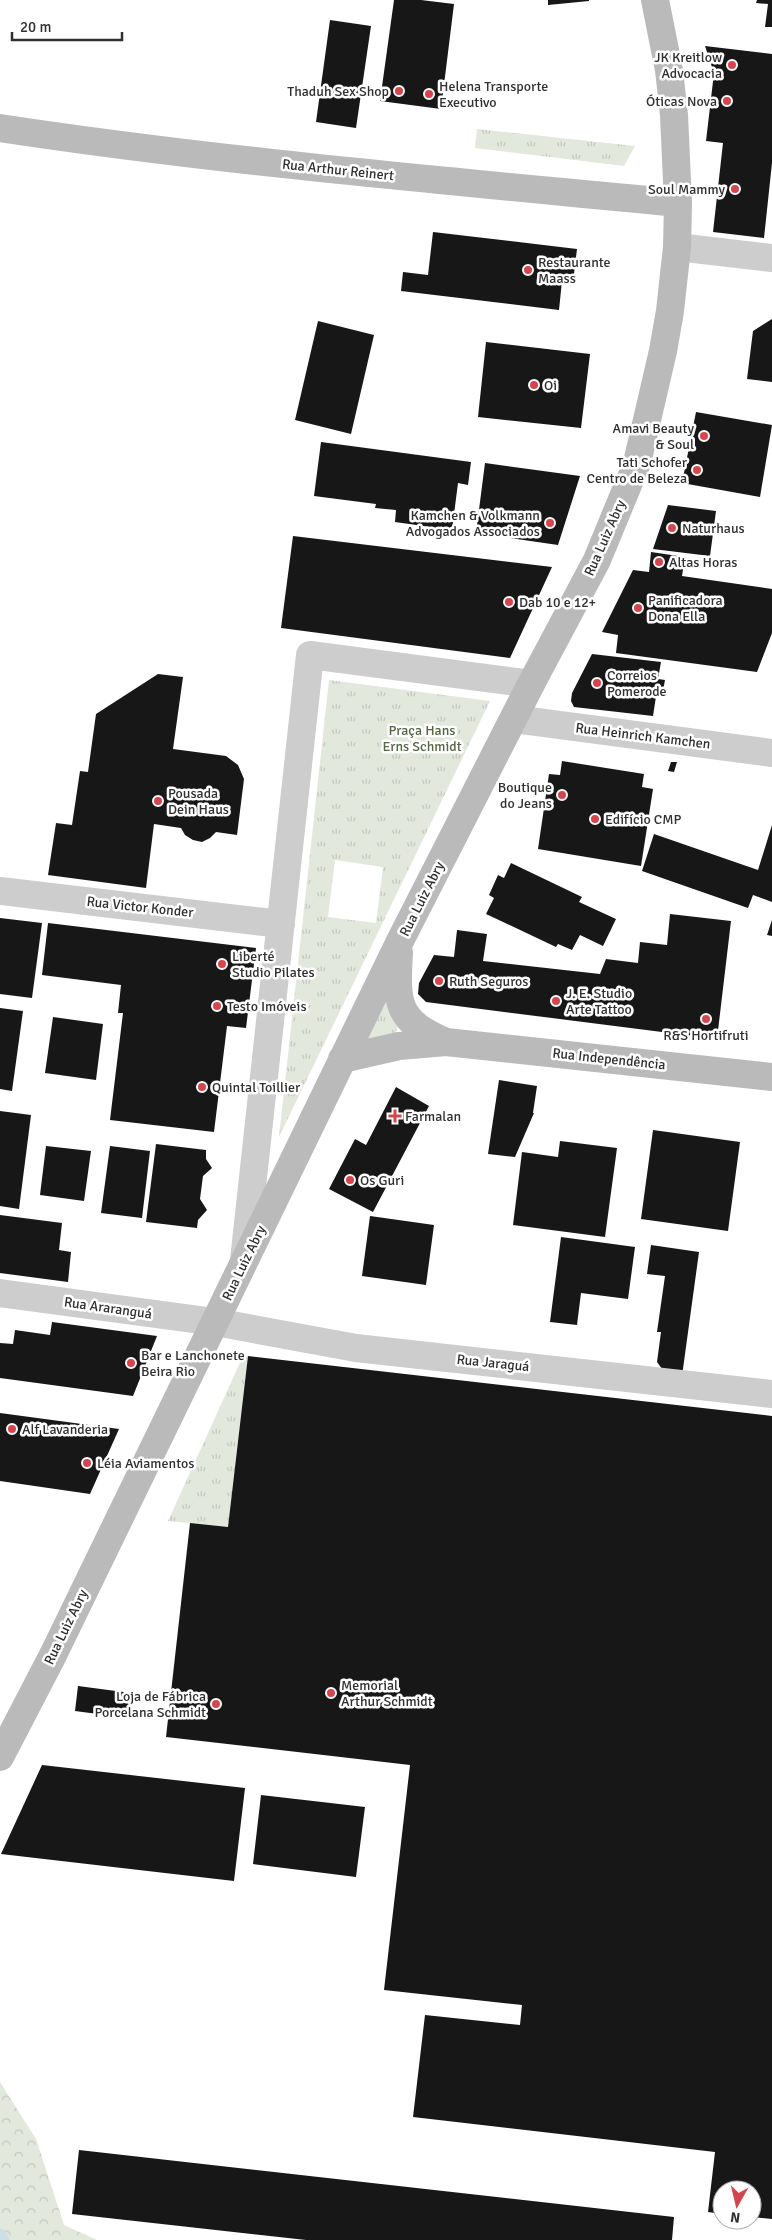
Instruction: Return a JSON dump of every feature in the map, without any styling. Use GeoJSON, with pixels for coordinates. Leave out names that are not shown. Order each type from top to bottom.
{"type":"FeatureCollection","features":[{"type":"Feature","properties":{"kind":"main road","name":"Rua Luiz Abry"},"geometry":{"type":"LineString","coordinates":[[0,1757],[53,1654],[400,941],[531,684],[597,560],[637,463],[663,351],[670,311],[677,247],[678,203],[672,97],[669,70],[655,0]]}},
{"type":"Feature","properties":{"kind":"main road","name":"Rua Arthur Reinert"},"geometry":{"type":"LineString","coordinates":[[0,128],[110,144],[263,162],[678,203]]}},
{"type":"Feature","properties":{"kind":"main road","name":"Rua Independência"},"geometry":{"type":"LineString","coordinates":[[400,941],[398,994],[401,1007],[409,1021],[425,1033],[446,1042]]}},
{"type":"Feature","properties":{"kind":"main road","name":"Rua Independência"},"geometry":{"type":"LineString","coordinates":[[342,1059],[399,1046],[446,1042],[772,1077]]}},
{"type":"Feature","properties":{"kind":"street"},"geometry":{"type":"LineString","coordinates":[[677,247],[772,258]]}},
{"type":"Feature","properties":{"kind":"street"},"geometry":{"type":"LineString","coordinates":[[244,1263],[310,655],[531,684]]}},
{"type":"Feature","properties":{"kind":"street","name":"Rua Heinrich Kamchen"},"geometry":{"type":"LineString","coordinates":[[514,719],[772,753]]}},
{"type":"Feature","properties":{"kind":"street","name":"Rua Victor Konder"},"geometry":{"type":"LineString","coordinates":[[0,891],[281,924]]}},
{"type":"Feature","properties":{"kind":"street","name":"Rua Araranguá"},"geometry":{"type":"LineString","coordinates":[[0,1293],[215,1322]]}},
{"type":"Feature","properties":{"kind":"street","name":"Rua Jaraguá"},"geometry":{"type":"LineString","coordinates":[[215,1322],[356,1348],[772,1394]]}},
{"type":"Feature","properties":{"kind":"green space"},"geometry":{"type":"Polygon","coordinates":[[[477,129],[635,146],[624,166],[475,148],[477,129]]]}},
{"type":"Feature","properties":{"kind":"green space","name":"Praça Hans Erns Schmidt"},"geometry":{"type":"Polygon","coordinates":[[[329,680],[490,701],[279,1137],[329,680]],[[335,860],[328,917],[376,923],[383,867],[335,860]]]}},
{"type":"Feature","properties":{"kind":"green space"},"geometry":{"type":"Polygon","coordinates":[[[379,995],[388,999],[400,1022],[393,1038],[365,1045],[379,995]]]}},
{"type":"Feature","properties":{"kind":"green space"},"geometry":{"type":"Polygon","coordinates":[[[243,1356],[248,1356],[228,1527],[168,1521],[243,1356]]]}},
{"type":"Feature","properties":{"kind":"green space"},"geometry":{"type":"Polygon","coordinates":[[[0,2082],[36,2139],[64,2225],[97,2240],[0,2240],[0,2082]]]}},
{"type":"Feature","properties":{"kind":"building"},"geometry":{"type":"Polygon","coordinates":[[[394,0],[421,0],[454,4],[441,109],[380,101],[394,0]]]}},
{"type":"Feature","properties":{"kind":"building"},"geometry":{"type":"Polygon","coordinates":[[[548,0],[589,0],[589,1],[548,5],[548,0]]]}},
{"type":"Feature","properties":{"kind":"building"},"geometry":{"type":"Polygon","coordinates":[[[757,0],[772,0],[772,27],[765,27],[768,4],[756,3],[757,0]]]}},
{"type":"Feature","properties":{"kind":"building"},"geometry":{"type":"Polygon","coordinates":[[[330,20],[371,26],[356,128],[316,122],[330,20]]]}},
{"type":"Feature","properties":{"kind":"building"},"geometry":{"type":"Polygon","coordinates":[[[705,46],[772,54],[772,163],[764,238],[713,232],[723,143],[706,141],[714,73],[705,46]]]}},
{"type":"Feature","properties":{"kind":"building"},"geometry":{"type":"Polygon","coordinates":[[[433,232],[577,249],[573,282],[562,281],[559,310],[401,291],[403,272],[428,275],[433,232]]]}},
{"type":"Feature","properties":{"kind":"building"},"geometry":{"type":"Polygon","coordinates":[[[772,319],[772,382],[747,379],[753,331],[772,319]]]}},
{"type":"Feature","properties":{"kind":"building"},"geometry":{"type":"Polygon","coordinates":[[[318,321],[374,335],[351,434],[295,420],[318,321]]]}},
{"type":"Feature","properties":{"kind":"building","name":"Oi"},"geometry":{"type":"Polygon","coordinates":[[[486,342],[590,354],[581,428],[478,417],[486,342]]]}},
{"type":"Feature","properties":{"kind":"building"},"geometry":{"type":"Polygon","coordinates":[[[696,412],[772,425],[760,497],[682,483],[696,412]]]}},
{"type":"Feature","properties":{"kind":"building"},"geometry":{"type":"Polygon","coordinates":[[[321,442],[471,462],[468,485],[458,483],[452,530],[395,522],[396,510],[375,508],[376,504],[314,496],[321,442]]]}},
{"type":"Feature","properties":{"kind":"building"},"geometry":{"type":"Polygon","coordinates":[[[485,463],[580,476],[558,545],[476,533],[485,463]]]}},
{"type":"Feature","properties":{"kind":"building"},"geometry":{"type":"Polygon","coordinates":[[[668,505],[716,511],[710,556],[653,549],[668,505]]]}},
{"type":"Feature","properties":{"kind":"building"},"geometry":{"type":"Polygon","coordinates":[[[293,536],[552,567],[510,658],[281,628],[293,536]]]}},
{"type":"Feature","properties":{"kind":"building"},"geometry":{"type":"Polygon","coordinates":[[[651,552],[685,557],[682,576],[772,589],[772,633],[757,672],[616,653],[618,635],[602,632],[633,570],[649,572],[651,552]]]}},
{"type":"Feature","properties":{"kind":"building"},"geometry":{"type":"Polygon","coordinates":[[[592,654],[661,662],[658,679],[665,680],[663,691],[657,690],[653,716],[574,707],[571,701],[572,693],[592,654]]]}},
{"type":"Feature","properties":{"kind":"building","name":"Pousada Dein Haus"},"geometry":{"type":"Polygon","coordinates":[[[158,674],[183,677],[173,749],[226,756],[238,765],[244,779],[237,835],[216,832],[202,842],[193,840],[185,835],[181,828],[154,824],[146,888],[48,875],[56,823],[72,825],[80,771],[88,772],[96,714],[158,674]]]}},
{"type":"Feature","properties":{"kind":"building","name":"Edifício CMP"},"geometry":{"type":"Polygon","coordinates":[[[562,761],[644,774],[642,787],[653,789],[641,866],[538,849],[549,774],[560,775],[562,761]]]}},
{"type":"Feature","properties":{"kind":"building"},"geometry":{"type":"Polygon","coordinates":[[[671,762],[677,762],[674,772],[668,771],[671,762]]]}},
{"type":"Feature","properties":{"kind":"building"},"geometry":{"type":"Polygon","coordinates":[[[772,825],[772,902],[753,895],[748,908],[642,871],[654,834],[758,870],[772,825]]]}},
{"type":"Feature","properties":{"kind":"building"},"geometry":{"type":"Polygon","coordinates":[[[511,863],[582,897],[579,902],[616,919],[603,946],[580,935],[572,950],[558,944],[556,947],[486,914],[494,898],[489,895],[498,875],[504,878],[511,863]]]}},
{"type":"Feature","properties":{"kind":"building"},"geometry":{"type":"Polygon","coordinates":[[[670,914],[731,921],[717,1039],[426,1002],[418,994],[419,983],[434,955],[454,957],[457,930],[487,934],[483,961],[600,974],[606,959],[638,963],[640,942],[667,945],[670,914]]]}},
{"type":"Feature","properties":{"kind":"building"},"geometry":{"type":"Polygon","coordinates":[[[0,918],[42,923],[32,998],[0,994],[0,918]]]}},
{"type":"Feature","properties":{"kind":"building"},"geometry":{"type":"Polygon","coordinates":[[[772,920],[772,936],[767,935],[772,920]]]}},
{"type":"Feature","properties":{"kind":"building"},"geometry":{"type":"Polygon","coordinates":[[[48,923],[256,948],[246,1028],[227,1026],[214,1132],[110,1120],[123,1013],[118,1013],[121,985],[42,975],[48,923]]]}},
{"type":"Feature","properties":{"kind":"building"},"geometry":{"type":"Polygon","coordinates":[[[0,1008],[23,1011],[12,1091],[0,1089],[0,1008]]]}},
{"type":"Feature","properties":{"kind":"building"},"geometry":{"type":"Polygon","coordinates":[[[53,1017],[103,1024],[96,1080],[45,1073],[53,1017]]]}},
{"type":"Feature","properties":{"kind":"building"},"geometry":{"type":"Polygon","coordinates":[[[499,1080],[537,1086],[534,1113],[515,1157],[488,1154],[499,1080]]]}},
{"type":"Feature","properties":{"kind":"building"},"geometry":{"type":"Polygon","coordinates":[[[396,1087],[429,1106],[373,1212],[329,1189],[355,1139],[366,1145],[396,1087]]]}},
{"type":"Feature","properties":{"kind":"building"},"geometry":{"type":"Polygon","coordinates":[[[0,1111],[31,1115],[19,1209],[0,1206],[0,1111]]]}},
{"type":"Feature","properties":{"kind":"building"},"geometry":{"type":"Polygon","coordinates":[[[653,1130],[740,1142],[728,1231],[641,1219],[653,1130]]]}},
{"type":"Feature","properties":{"kind":"building"},"geometry":{"type":"Polygon","coordinates":[[[560,1141],[617,1148],[605,1237],[513,1225],[522,1152],[558,1157],[560,1141]]]}},
{"type":"Feature","properties":{"kind":"building"},"geometry":{"type":"Polygon","coordinates":[[[156,1144],[206,1150],[206,1159],[212,1168],[203,1176],[200,1199],[207,1210],[198,1220],[197,1228],[146,1222],[156,1144]]]}},
{"type":"Feature","properties":{"kind":"building"},"geometry":{"type":"Polygon","coordinates":[[[46,1146],[91,1151],[84,1201],[40,1195],[46,1146]]]}},
{"type":"Feature","properties":{"kind":"building"},"geometry":{"type":"Polygon","coordinates":[[[110,1146],[150,1151],[142,1218],[101,1213],[110,1146]]]}},
{"type":"Feature","properties":{"kind":"building"},"geometry":{"type":"Polygon","coordinates":[[[0,1215],[62,1223],[59,1250],[71,1252],[68,1282],[0,1273],[0,1215]]]}},
{"type":"Feature","properties":{"kind":"building"},"geometry":{"type":"Polygon","coordinates":[[[370,1216],[434,1225],[426,1285],[362,1276],[370,1216]]]}},
{"type":"Feature","properties":{"kind":"building"},"geometry":{"type":"Polygon","coordinates":[[[561,1237],[635,1247],[628,1299],[581,1293],[577,1325],[550,1322],[561,1237]]]}},
{"type":"Feature","properties":{"kind":"building"},"geometry":{"type":"Polygon","coordinates":[[[651,1245],[699,1252],[682,1376],[665,1373],[657,1362],[661,1332],[657,1332],[665,1276],[647,1274],[651,1245]]]}},
{"type":"Feature","properties":{"kind":"building"},"geometry":{"type":"Polygon","coordinates":[[[52,1322],[157,1336],[133,1396],[0,1378],[0,1343],[13,1344],[15,1330],[50,1335],[52,1322]]]}},
{"type":"Feature","properties":{"kind":"building"},"geometry":{"type":"Polygon","coordinates":[[[248,1356],[772,1416],[772,2219],[762,2218],[762,2180],[712,2180],[712,2213],[708,2212],[715,2152],[413,2117],[425,2015],[520,2025],[522,2005],[384,1990],[410,1765],[166,1737],[190,1523],[228,1527],[248,1356]]]}},
{"type":"Feature","properties":{"kind":"building"},"geometry":{"type":"Polygon","coordinates":[[[0,1413],[119,1429],[90,1494],[0,1481],[0,1413]]]}},
{"type":"Feature","properties":{"kind":"building"},"geometry":{"type":"Polygon","coordinates":[[[78,1686],[131,1693],[128,1718],[75,1711],[78,1686]]]}},
{"type":"Feature","properties":{"kind":"building"},"geometry":{"type":"Polygon","coordinates":[[[42,1765],[245,1788],[234,1881],[1,1854],[42,1765]]]}},
{"type":"Feature","properties":{"kind":"building"},"geometry":{"type":"Polygon","coordinates":[[[261,1795],[365,1807],[356,1877],[253,1864],[261,1795]]]}},
{"type":"Feature","properties":{"kind":"building"},"geometry":{"type":"Polygon","coordinates":[[[79,2150],[674,2217],[672,2240],[306,2240],[72,2214],[79,2150]]]}},
{"type":"Feature","properties":{"kind":"waterway"},"geometry":{"type":"LineString","coordinates":[[0,2234],[4,2240]]}},
{"type":"Feature","properties":{"kind":"place","name":"JK Kreitlow Advocacia"},"geometry":{"type":"Point","coordinates":[732,65]}},
{"type":"Feature","properties":{"kind":"place","name":"Thaduh Sex Shop"},"geometry":{"type":"Point","coordinates":[399,91]}},
{"type":"Feature","properties":{"kind":"place","name":"Helena Transporte Executivo"},"geometry":{"type":"Point","coordinates":[429,94]}},
{"type":"Feature","properties":{"kind":"place","name":"Óticas Nova"},"geometry":{"type":"Point","coordinates":[727,101]}},
{"type":"Feature","properties":{"kind":"place","name":"Soul Mammy"},"geometry":{"type":"Point","coordinates":[735,189]}},
{"type":"Feature","properties":{"kind":"place","name":"Restaurante Maass"},"geometry":{"type":"Point","coordinates":[528,270]}},
{"type":"Feature","properties":{"kind":"place","name":"Oi"},"geometry":{"type":"Point","coordinates":[534,385]}},
{"type":"Feature","properties":{"kind":"place","name":"Amavi Beauty & Soul"},"geometry":{"type":"Point","coordinates":[704,436]}},
{"type":"Feature","properties":{"kind":"place","name":"Tati Schofer Centro de Beleza"},"geometry":{"type":"Point","coordinates":[697,470]}},
{"type":"Feature","properties":{"kind":"place","name":"Kamchen & Volkmann Advogados Associados"},"geometry":{"type":"Point","coordinates":[550,523]}},
{"type":"Feature","properties":{"kind":"place","name":"Naturhaus"},"geometry":{"type":"Point","coordinates":[672,528]}},
{"type":"Feature","properties":{"kind":"place","name":"Altas Horas"},"geometry":{"type":"Point","coordinates":[659,562]}},
{"type":"Feature","properties":{"kind":"place","name":"Dab 10 e 12+"},"geometry":{"type":"Point","coordinates":[509,602]}},
{"type":"Feature","properties":{"kind":"place","name":"Panificadora Dona Ella"},"geometry":{"type":"Point","coordinates":[638,608]}},
{"type":"Feature","properties":{"kind":"place","name":"Correios Pomerode"},"geometry":{"type":"Point","coordinates":[597,683]}},
{"type":"Feature","properties":{"kind":"place","name":"Boutique do Jeans"},"geometry":{"type":"Point","coordinates":[562,795]}},
{"type":"Feature","properties":{"kind":"place","name":"Pousada Dein Haus"},"geometry":{"type":"Point","coordinates":[158,801]}},
{"type":"Feature","properties":{"kind":"place","name":"Edifício CMP"},"geometry":{"type":"Point","coordinates":[595,819]}},
{"type":"Feature","properties":{"kind":"place","name":"Liberté Studio Pilates"},"geometry":{"type":"Point","coordinates":[222,964]}},
{"type":"Feature","properties":{"kind":"place","name":"Ruth Seguros"},"geometry":{"type":"Point","coordinates":[439,981]}},
{"type":"Feature","properties":{"kind":"place","name":"J. E. Studio Arte Tattoo"},"geometry":{"type":"Point","coordinates":[556,1001]}},
{"type":"Feature","properties":{"kind":"place","name":"Testo Imóveis"},"geometry":{"type":"Point","coordinates":[217,1006]}},
{"type":"Feature","properties":{"kind":"place","name":"R&S Hortifruti"},"geometry":{"type":"Point","coordinates":[706,1019]}},
{"type":"Feature","properties":{"kind":"place","name":"Quintal Toillier"},"geometry":{"type":"Point","coordinates":[202,1087]}},
{"type":"Feature","properties":{"kind":"place","name":"Farmalan"},"geometry":{"type":"Point","coordinates":[395,1116]}},
{"type":"Feature","properties":{"kind":"place","name":"Os Guri"},"geometry":{"type":"Point","coordinates":[350,1180]}},
{"type":"Feature","properties":{"kind":"place","name":"Bar e Lanchonete Beira Rio"},"geometry":{"type":"Point","coordinates":[131,1363]}},
{"type":"Feature","properties":{"kind":"place","name":"Alf Lavanderia"},"geometry":{"type":"Point","coordinates":[12,1429]}},
{"type":"Feature","properties":{"kind":"place","name":"Léia Aviamentos"},"geometry":{"type":"Point","coordinates":[87,1463]}},
{"type":"Feature","properties":{"kind":"place","name":"Memorial Arthur Schmidt"},"geometry":{"type":"Point","coordinates":[331,1693]}},
{"type":"Feature","properties":{"kind":"place","name":"Loja de Fábrica Porcelana Schmidt"},"geometry":{"type":"Point","coordinates":[216,1704]}}]}
